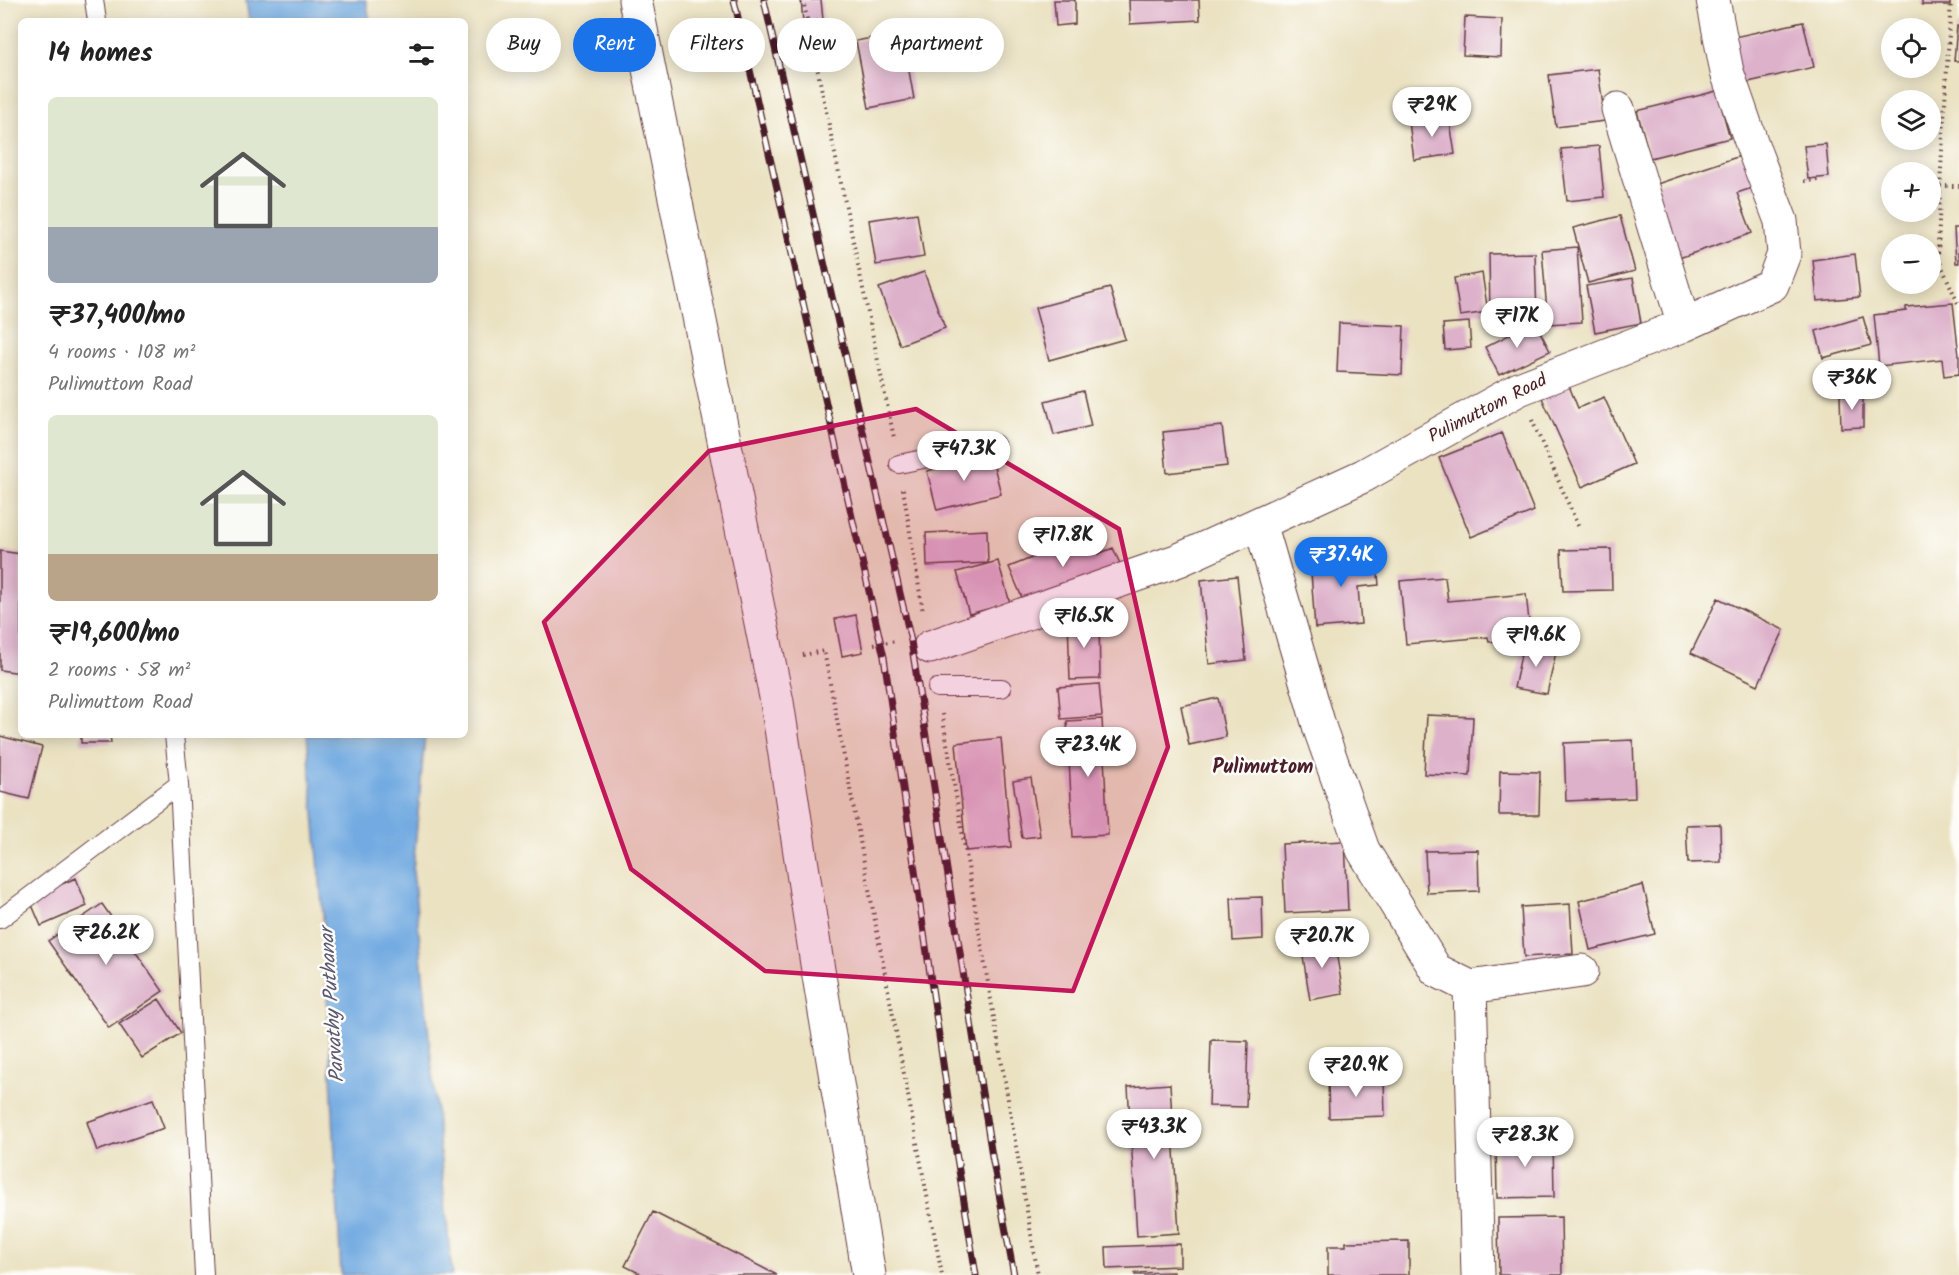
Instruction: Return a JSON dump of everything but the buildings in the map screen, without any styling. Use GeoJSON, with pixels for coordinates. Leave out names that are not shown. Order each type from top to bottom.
{"type":"FeatureCollection","features":[{"type":"Feature","properties":{"kind":"street"},"geometry":{"type":"LineString","coordinates":[[635,0],[777,702],[817,964],[869,1275]]}},
{"type":"Feature","properties":{"kind":"street","name":"Pulimuttom Road"},"geometry":{"type":"LineString","coordinates":[[930,647],[1179,560],[1363,476],[1519,389],[1684,325],[1772,285],[1784,254],[1781,221],[1727,72],[1713,0]]}},
{"type":"Feature","properties":{"kind":"street"},"geometry":{"type":"LineString","coordinates":[[1618,109],[1684,325]]}},
{"type":"Feature","properties":{"kind":"street"},"geometry":{"type":"LineString","coordinates":[[1260,523],[1320,729],[1364,850],[1436,970],[1470,987],[1582,971]]}},
{"type":"Feature","properties":{"kind":"street"},"geometry":{"type":"LineString","coordinates":[[1470,987],[1478,1275]]}},
{"type":"Feature","properties":{"kind":"lane"},"geometry":{"type":"LineString","coordinates":[[94,0],[97,18]]}},
{"type":"Feature","properties":{"kind":"lane"},"geometry":{"type":"LineString","coordinates":[[899,464],[995,444]]}},
{"type":"Feature","properties":{"kind":"lane"},"geometry":{"type":"LineString","coordinates":[[937,688],[1002,688]]}},
{"type":"Feature","properties":{"kind":"lane"},"geometry":{"type":"LineString","coordinates":[[174,738],[179,784],[204,1275]]}},
{"type":"Feature","properties":{"kind":"lane"},"geometry":{"type":"LineString","coordinates":[[0,919],[179,784]]}},
{"type":"Feature","properties":{"kind":"path"},"geometry":{"type":"LineString","coordinates":[[803,0],[899,464],[930,647]]}},
{"type":"Feature","properties":{"kind":"path"},"geometry":{"type":"LineString","coordinates":[[1941,169],[1951,0]]}},
{"type":"Feature","properties":{"kind":"path"},"geometry":{"type":"LineString","coordinates":[[1941,186],[1959,186]]}},
{"type":"Feature","properties":{"kind":"path"},"geometry":{"type":"LineString","coordinates":[[1939,222],[1938,258],[1959,306]]}},
{"type":"Feature","properties":{"kind":"path"},"geometry":{"type":"LineString","coordinates":[[1519,389],[1579,528]]}},
{"type":"Feature","properties":{"kind":"path"},"geometry":{"type":"LineString","coordinates":[[768,662],[824,651],[942,1275]]}},
{"type":"Feature","properties":{"kind":"path"},"geometry":{"type":"LineString","coordinates":[[937,688],[1038,1275]]}},
{"type":"Feature","properties":{"kind":"highlighted area"},"geometry":{"type":"Polygon","coordinates":[[[916,409],[1119,529],[1168,747],[1073,991],[765,971],[631,869],[544,622],[709,451],[916,409]]]}},
{"type":"Feature","properties":{"kind":"water"},"geometry":{"type":"Polygon","coordinates":[[[246,0],[366,0],[369,18],[249,18],[246,0]]]}},
{"type":"Feature","properties":{"kind":"water","name":"Parvathy Puthanar"},"geometry":{"type":"Polygon","coordinates":[[[307,738],[425,738],[413,871],[452,1275],[341,1275],[323,915],[307,738]]]}},
{"type":"Feature","properties":{"kind":"railway"},"geometry":{"type":"LineString","coordinates":[[734,0],[884,657],[976,1275]]}},
{"type":"Feature","properties":{"kind":"railway"},"geometry":{"type":"LineString","coordinates":[[764,0],[911,641],[992,1156],[1014,1275]]}},
{"type":"Feature","properties":{"kind":"district","name":"Pulimuttom"},"geometry":{"type":"Point","coordinates":[1263,768]}}]}
